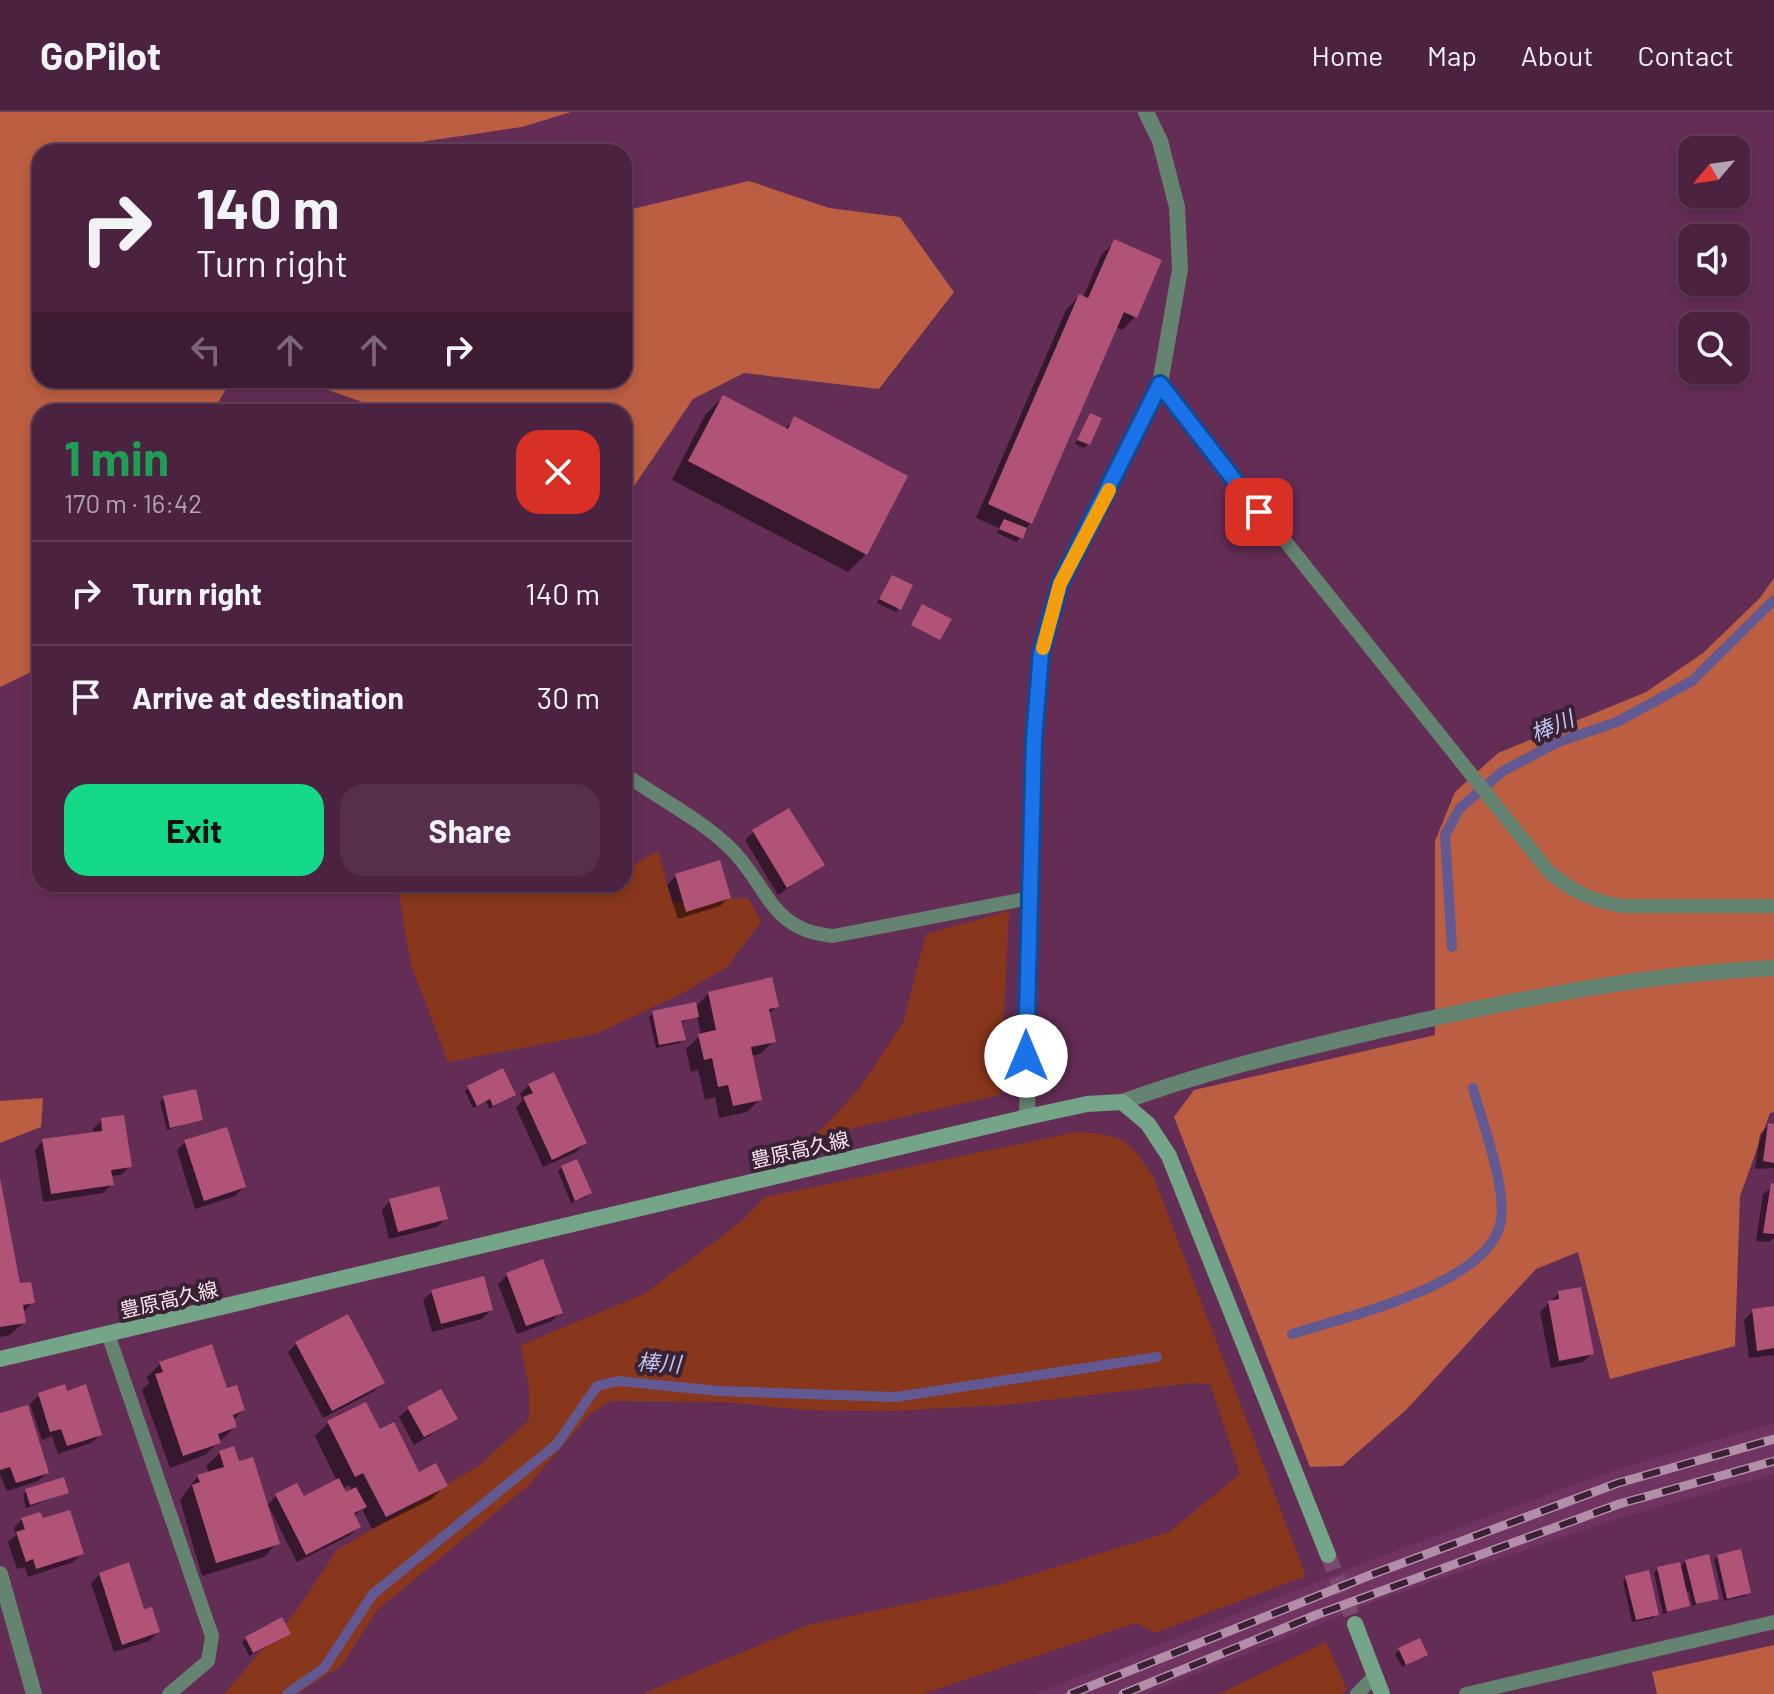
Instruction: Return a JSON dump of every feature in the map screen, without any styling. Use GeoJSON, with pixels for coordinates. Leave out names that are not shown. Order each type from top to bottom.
{"type":"FeatureCollection","features":[{"type":"Feature","properties":{"kind":"main road","name":"豊原高久線"},"geometry":{"type":"LineString","coordinates":[[0,1359],[1027,1117],[1087,1104],[1122,1102]]}},
{"type":"Feature","properties":{"kind":"main road"},"geometry":{"type":"LineString","coordinates":[[1122,1102],[1148,1124],[1169,1156],[1328,1555]]}},
{"type":"Feature","properties":{"kind":"main road"},"geometry":{"type":"LineString","coordinates":[[1355,1624],[1382,1694]]}},
{"type":"Feature","properties":{"kind":"street"},"geometry":{"type":"LineString","coordinates":[[1027,1117],[1034,739],[1041,653],[1060,584],[1160,384],[1180,269],[1177,207],[1160,141],[1146,112]]}},
{"type":"Feature","properties":{"kind":"street"},"geometry":{"type":"LineString","coordinates":[[1122,1102],[1246,1061],[1500,1003],[1700,972],[1774,968]]}},
{"type":"Feature","properties":{"kind":"street"},"geometry":{"type":"LineString","coordinates":[[0,1575],[34,1694]]}},
{"type":"Feature","properties":{"kind":"lane"},"geometry":{"type":"LineString","coordinates":[[1160,384],[1549,872],[1570,889],[1597,901],[1622,906],[1774,906]]}},
{"type":"Feature","properties":{"kind":"lane"},"geometry":{"type":"LineString","coordinates":[[632,779],[731,849],[776,911],[790,925],[811,934],[833,936],[1030,898]]}},
{"type":"Feature","properties":{"kind":"lane"},"geometry":{"type":"LineString","coordinates":[[108,1334],[212,1636],[208,1661],[169,1694]]}},
{"type":"Feature","properties":{"kind":"lane"},"geometry":{"type":"LineString","coordinates":[[1466,1694],[1774,1622]]}},
{"type":"Feature","properties":{"kind":"lane"},"geometry":{"type":"LineString","coordinates":[[1357,1694],[1375,1676]]}},
{"type":"Feature","properties":{"kind":"shaded area"},"geometry":{"type":"Polygon","coordinates":[[[0,112],[571,112],[522,127],[407,144],[32,144],[32,388],[226,388],[218,404],[32,404],[32,672],[0,687],[0,112]]]}},
{"type":"Feature","properties":{"kind":"shaded area"},"geometry":{"type":"Polygon","coordinates":[[[749,181],[829,208],[900,217],[954,292],[879,389],[744,373],[693,399],[632,489],[632,404],[368,404],[322,388],[632,388],[632,209],[749,181]]]}},
{"type":"Feature","properties":{"kind":"shaded area"},"geometry":{"type":"Polygon","coordinates":[[[1774,578],[1774,1112],[1770,1113],[1740,1196],[1735,1346],[1610,1379],[1578,1252],[1536,1269],[1406,1410],[1342,1466],[1310,1467],[1174,1117],[1194,1090],[1435,1035],[1435,841],[1455,792],[1498,753],[1646,692],[1703,653],[1760,598],[1774,578]]]}},
{"type":"Feature","properties":{"kind":"shaded area"},"geometry":{"type":"Polygon","coordinates":[[[658,851],[672,902],[748,898],[761,922],[727,967],[681,994],[596,1034],[448,1062],[411,965],[398,892],[632,892],[632,866],[658,851]]]}},
{"type":"Feature","properties":{"kind":"shaded area"},"geometry":{"type":"Polygon","coordinates":[[[1009,911],[1000,1095],[814,1137],[859,1089],[903,1023],[926,934],[1009,911]]]}},
{"type":"Feature","properties":{"kind":"shaded area"},"geometry":{"type":"Polygon","coordinates":[[[43,1098],[41,1127],[0,1143],[0,1101],[43,1098]]]}},
{"type":"Feature","properties":{"kind":"shaded area"},"geometry":{"type":"Polygon","coordinates":[[[1077,1132],[1105,1135],[1123,1141],[1154,1178],[1306,1576],[1155,1633],[1136,1623],[923,1694],[642,1694],[808,1625],[1001,1584],[1169,1532],[1240,1474],[1210,1384],[1192,1383],[1005,1405],[887,1411],[807,1410],[724,1402],[611,1401],[590,1414],[528,1486],[377,1610],[342,1665],[297,1694],[224,1694],[297,1610],[337,1550],[480,1465],[529,1420],[529,1389],[521,1345],[644,1294],[741,1222],[765,1197],[1077,1132]]]}},
{"type":"Feature","properties":{"kind":"shaded area"},"geometry":{"type":"Polygon","coordinates":[[[1774,1423],[1774,1474],[1623,1517],[1389,1596],[1146,1694],[1035,1694],[1374,1559],[1605,1473],[1774,1423]]]}},
{"type":"Feature","properties":{"kind":"shaded area"},"geometry":{"type":"Polygon","coordinates":[[[1326,1642],[1347,1690],[1342,1694],[1219,1694],[1326,1642]]]}},
{"type":"Feature","properties":{"kind":"shaded area"},"geometry":{"type":"Polygon","coordinates":[[[1774,1645],[1774,1694],[1657,1694],[1652,1672],[1774,1645]]]}},
{"type":"Feature","properties":{"kind":"building"},"geometry":{"type":"Polygon","coordinates":[[[1114,239],[1162,260],[1137,318],[1124,312],[1032,524],[988,504],[1079,294],[1088,298],[1114,239]]]}},
{"type":"Feature","properties":{"kind":"building"},"geometry":{"type":"Polygon","coordinates":[[[723,395],[788,429],[794,416],[908,476],[867,555],[688,461],[723,395]]]}},
{"type":"Feature","properties":{"kind":"building"},"geometry":{"type":"Polygon","coordinates":[[[1090,413],[1102,418],[1090,445],[1077,440],[1090,413]]]}},
{"type":"Feature","properties":{"kind":"building"},"geometry":{"type":"Polygon","coordinates":[[[1004,519],[1027,528],[1023,539],[999,529],[1004,519]]]}},
{"type":"Feature","properties":{"kind":"building"},"geometry":{"type":"Polygon","coordinates":[[[892,575],[913,585],[901,610],[879,599],[892,575]]]}},
{"type":"Feature","properties":{"kind":"building"},"geometry":{"type":"Polygon","coordinates":[[[922,604],[952,619],[940,640],[911,625],[922,604]]]}},
{"type":"Feature","properties":{"kind":"building"},"geometry":{"type":"Polygon","coordinates":[[[789,808],[825,865],[787,888],[752,830],[789,808]]]}},
{"type":"Feature","properties":{"kind":"building"},"geometry":{"type":"Polygon","coordinates":[[[720,860],[731,898],[686,912],[675,874],[720,860]]]}},
{"type":"Feature","properties":{"kind":"building"},"geometry":{"type":"Polygon","coordinates":[[[772,977],[779,1007],[769,1009],[776,1042],[751,1047],[762,1100],[733,1106],[728,1085],[718,1087],[712,1058],[704,1060],[698,1034],[716,1030],[708,992],[772,977]]]}},
{"type":"Feature","properties":{"kind":"building"},"geometry":{"type":"Polygon","coordinates":[[[696,1002],[699,1017],[681,1021],[686,1040],[659,1045],[652,1011],[696,1002]]]}},
{"type":"Feature","properties":{"kind":"building"},"geometry":{"type":"Polygon","coordinates":[[[503,1068],[516,1095],[493,1106],[490,1099],[477,1106],[467,1086],[503,1068]]]}},
{"type":"Feature","properties":{"kind":"building"},"geometry":{"type":"Polygon","coordinates":[[[554,1072],[587,1143],[552,1160],[523,1097],[533,1093],[528,1084],[554,1072]]]}},
{"type":"Feature","properties":{"kind":"building"},"geometry":{"type":"Polygon","coordinates":[[[196,1089],[203,1120],[170,1128],[163,1096],[196,1089]]]}},
{"type":"Feature","properties":{"kind":"building"},"geometry":{"type":"Polygon","coordinates":[[[124,1115],[132,1167],[111,1170],[114,1185],[51,1194],[42,1139],[102,1131],[101,1118],[124,1115]]]}},
{"type":"Feature","properties":{"kind":"building"},"geometry":{"type":"Polygon","coordinates":[[[1768,1123],[1774,1124],[1774,1163],[1763,1161],[1768,1123]]]}},
{"type":"Feature","properties":{"kind":"building"},"geometry":{"type":"Polygon","coordinates":[[[227,1127],[246,1187],[204,1201],[184,1140],[227,1127]]]}},
{"type":"Feature","properties":{"kind":"building"},"geometry":{"type":"Polygon","coordinates":[[[577,1159],[592,1193],[575,1201],[561,1166],[577,1159]]]}},
{"type":"Feature","properties":{"kind":"building"},"geometry":{"type":"Polygon","coordinates":[[[0,1178],[20,1283],[31,1282],[35,1303],[23,1305],[26,1323],[0,1327],[0,1178]]]}},
{"type":"Feature","properties":{"kind":"building"},"geometry":{"type":"Polygon","coordinates":[[[1771,1183],[1774,1184],[1774,1234],[1763,1233],[1771,1183]]]}},
{"type":"Feature","properties":{"kind":"building"},"geometry":{"type":"Polygon","coordinates":[[[439,1186],[448,1219],[398,1232],[389,1199],[439,1186]]]}},
{"type":"Feature","properties":{"kind":"building"},"geometry":{"type":"Polygon","coordinates":[[[543,1259],[563,1313],[526,1326],[506,1273],[543,1259]]]}},
{"type":"Feature","properties":{"kind":"building"},"geometry":{"type":"Polygon","coordinates":[[[484,1276],[493,1310],[441,1324],[431,1290],[484,1276]]]}},
{"type":"Feature","properties":{"kind":"building"},"geometry":{"type":"Polygon","coordinates":[[[1581,1287],[1594,1354],[1559,1361],[1548,1301],[1559,1299],[1558,1291],[1581,1287]]]}},
{"type":"Feature","properties":{"kind":"building"},"geometry":{"type":"Polygon","coordinates":[[[1774,1306],[1774,1348],[1757,1351],[1752,1309],[1774,1306]]]}},
{"type":"Feature","properties":{"kind":"building"},"geometry":{"type":"Polygon","coordinates":[[[348,1314],[385,1383],[332,1411],[295,1342],[348,1314]]]}},
{"type":"Feature","properties":{"kind":"building"},"geometry":{"type":"Polygon","coordinates":[[[212,1344],[227,1388],[237,1385],[245,1410],[233,1415],[237,1427],[218,1434],[221,1443],[183,1456],[155,1374],[163,1372],[159,1362],[212,1344]]]}},
{"type":"Feature","properties":{"kind":"building"},"geometry":{"type":"Polygon","coordinates":[[[65,1384],[67,1391],[86,1384],[102,1435],[67,1446],[61,1429],[50,1432],[38,1393],[65,1384]]]}},
{"type":"Feature","properties":{"kind":"building"},"geometry":{"type":"Polygon","coordinates":[[[441,1389],[458,1419],[424,1437],[407,1407],[441,1389]]]}},
{"type":"Feature","properties":{"kind":"building"},"geometry":{"type":"Polygon","coordinates":[[[366,1402],[380,1429],[394,1422],[419,1472],[436,1463],[448,1486],[386,1517],[363,1473],[355,1477],[327,1421],[366,1402]]]}},
{"type":"Feature","properties":{"kind":"building"},"geometry":{"type":"Polygon","coordinates":[[[28,1405],[49,1473],[16,1483],[10,1467],[0,1470],[0,1413],[28,1405]]]}},
{"type":"Feature","properties":{"kind":"building"},"geometry":{"type":"Polygon","coordinates":[[[234,1446],[239,1461],[253,1457],[280,1544],[216,1563],[192,1485],[200,1482],[197,1475],[224,1467],[219,1451],[234,1446]]]}},
{"type":"Feature","properties":{"kind":"building"},"geometry":{"type":"Polygon","coordinates":[[[64,1477],[69,1493],[30,1505],[25,1489],[64,1477]]]}},
{"type":"Feature","properties":{"kind":"building"},"geometry":{"type":"Polygon","coordinates":[[[339,1478],[346,1492],[356,1487],[367,1507],[354,1513],[361,1527],[306,1555],[275,1494],[297,1483],[304,1496],[339,1478]]]}},
{"type":"Feature","properties":{"kind":"building"},"geometry":{"type":"Polygon","coordinates":[[[70,1510],[84,1554],[36,1569],[33,1559],[26,1562],[16,1532],[25,1529],[21,1518],[40,1512],[43,1518],[70,1510]]]}},
{"type":"Feature","properties":{"kind":"building"},"geometry":{"type":"Polygon","coordinates":[[[1741,1549],[1751,1593],[1727,1599],[1717,1555],[1741,1549]]]}},
{"type":"Feature","properties":{"kind":"building"},"geometry":{"type":"Polygon","coordinates":[[[1709,1554],[1719,1599],[1696,1604],[1685,1560],[1709,1554]]]}},
{"type":"Feature","properties":{"kind":"building"},"geometry":{"type":"Polygon","coordinates":[[[129,1562],[144,1609],[152,1607],[160,1632],[122,1645],[99,1573],[129,1562]]]}},
{"type":"Feature","properties":{"kind":"building"},"geometry":{"type":"Polygon","coordinates":[[[1680,1562],[1690,1606],[1667,1612],[1657,1567],[1680,1562]]]}},
{"type":"Feature","properties":{"kind":"building"},"geometry":{"type":"Polygon","coordinates":[[[1649,1570],[1659,1615],[1636,1620],[1625,1576],[1649,1570]]]}},
{"type":"Feature","properties":{"kind":"building"},"geometry":{"type":"Polygon","coordinates":[[[282,1617],[291,1634],[253,1653],[245,1637],[282,1617]]]}},
{"type":"Feature","properties":{"kind":"building"},"geometry":{"type":"Polygon","coordinates":[[[1420,1638],[1428,1655],[1406,1665],[1398,1648],[1420,1638]]]}},
{"type":"Feature","properties":{"kind":"waterway","name":"棒川"},"geometry":{"type":"LineString","coordinates":[[1452,947],[1445,835],[1460,808],[1503,771],[1558,742],[1617,722],[1692,681],[1774,600]]}},
{"type":"Feature","properties":{"kind":"waterway","name":"棒川"},"geometry":{"type":"LineString","coordinates":[[1292,1334],[1413,1295],[1445,1280],[1472,1262],[1492,1243],[1501,1220],[1502,1205],[1492,1154],[1473,1088]]}},
{"type":"Feature","properties":{"kind":"waterway","name":"棒川"},"geometry":{"type":"LineString","coordinates":[[287,1694],[324,1668],[373,1594],[557,1444],[597,1386],[618,1381],[719,1391],[896,1397],[1157,1357]]}},
{"type":"Feature","properties":{"kind":"tunnel"},"geometry":{"type":"LineString","coordinates":[[1328,1555],[1355,1624]]}},
{"type":"Feature","properties":{"kind":"railway"},"geometry":{"type":"LineString","coordinates":[[1071,1694],[1373,1574],[1618,1483],[1774,1439]]}},
{"type":"Feature","properties":{"kind":"railway"},"geometry":{"type":"LineString","coordinates":[[1123,1694],[1316,1615],[1619,1504],[1774,1461]]}},
{"type":"Feature","properties":{"kind":"slow traffic"},"geometry":{"type":"LineString","coordinates":[[1043,648],[1060,584],[1109,490]]}},
{"type":"Feature","properties":{"kind":"route"},"geometry":{"type":"LineString","coordinates":[[1026,1056],[1034,739],[1041,653],[1060,584],[1160,384],[1259,512]]}}]}
